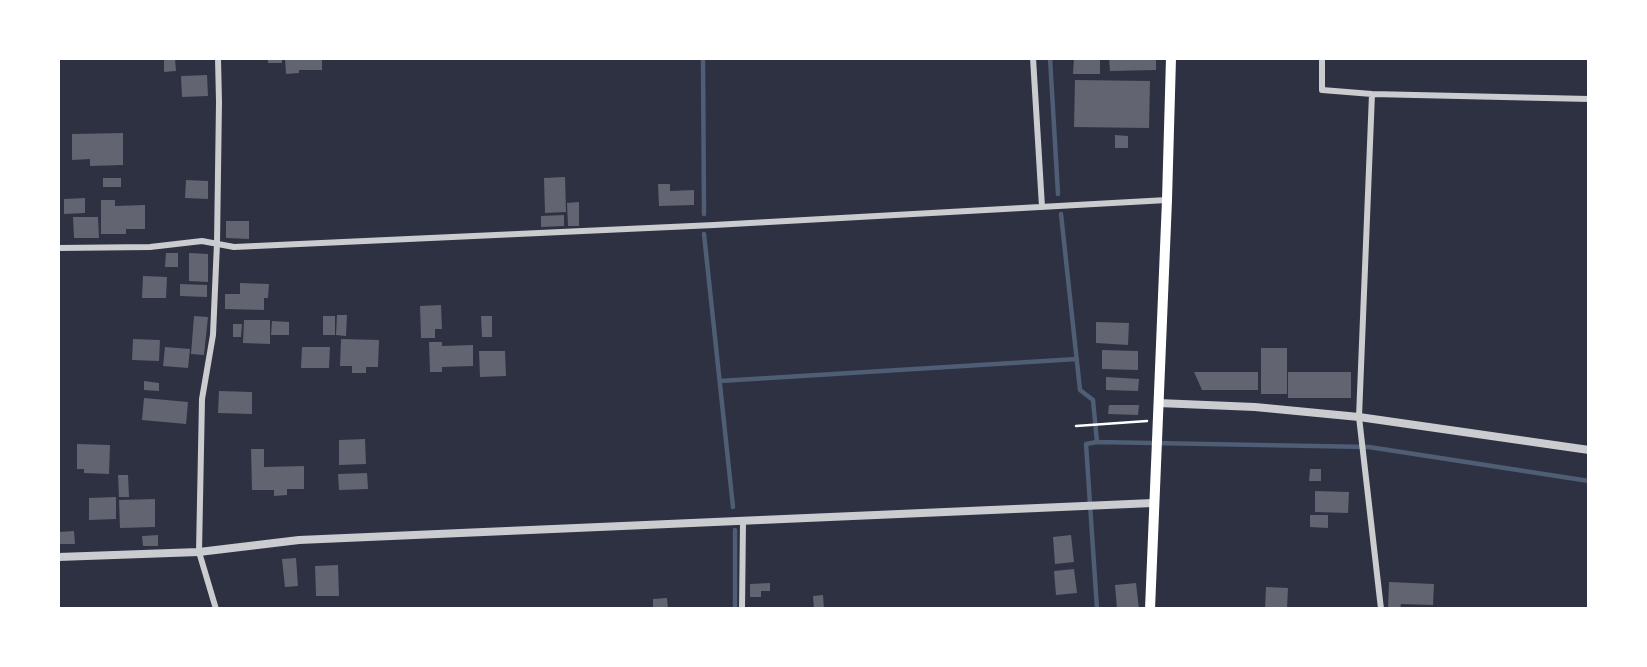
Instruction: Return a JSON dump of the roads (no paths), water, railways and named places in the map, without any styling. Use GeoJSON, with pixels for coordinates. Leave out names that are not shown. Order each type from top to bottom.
{"type":"FeatureCollection","features":[{"type":"Feature","properties":{"kind":"highway"},"geometry":{"type":"LineString","coordinates":[[1150,609],[1171,58]]}},
{"type":"Feature","properties":{"kind":"street"},"geometry":{"type":"LineString","coordinates":[[216,609],[199,552],[202,400],[213,335],[217,243],[218,58]]}},
{"type":"Feature","properties":{"kind":"street"},"geometry":{"type":"LineString","coordinates":[[1033,58],[1042,207]]}},
{"type":"Feature","properties":{"kind":"street"},"geometry":{"type":"LineString","coordinates":[[1322,58],[1322,90],[1372,94],[1589,99]]}},
{"type":"Feature","properties":{"kind":"street"},"geometry":{"type":"LineString","coordinates":[[1372,94],[1359,416],[1381,609]]}},
{"type":"Feature","properties":{"kind":"street"},"geometry":{"type":"LineString","coordinates":[[58,248],[150,247],[202,241],[234,247],[714,225],[1167,200]]}},
{"type":"Feature","properties":{"kind":"street"},"geometry":{"type":"LineString","coordinates":[[1158,402],[1359,416],[1589,450]]}},
{"type":"Feature","properties":{"kind":"street"},"geometry":{"type":"LineString","coordinates":[[58,557],[199,552],[299,540],[1153,503]]}},
{"type":"Feature","properties":{"kind":"street"},"geometry":{"type":"LineString","coordinates":[[742,609],[743,520]]}},
{"type":"Feature","properties":{"kind":"waterway"},"geometry":{"type":"LineString","coordinates":[[703,58],[704,214]]}},
{"type":"Feature","properties":{"kind":"waterway"},"geometry":{"type":"LineString","coordinates":[[1050,58],[1058,194]]}},
{"type":"Feature","properties":{"kind":"waterway"},"geometry":{"type":"LineString","coordinates":[[1061,214],[1080,390],[1093,400],[1097,442]]}},
{"type":"Feature","properties":{"kind":"waterway"},"geometry":{"type":"LineString","coordinates":[[704,234],[733,507]]}},
{"type":"Feature","properties":{"kind":"waterway"},"geometry":{"type":"LineString","coordinates":[[720,381],[1077,359]]}},
{"type":"Feature","properties":{"kind":"waterway"},"geometry":{"type":"LineString","coordinates":[[1097,609],[1086,444],[1097,442],[1369,447],[1589,481]]}},
{"type":"Feature","properties":{"kind":"waterway"},"geometry":{"type":"LineString","coordinates":[[735,530],[735,609]]}}]}
